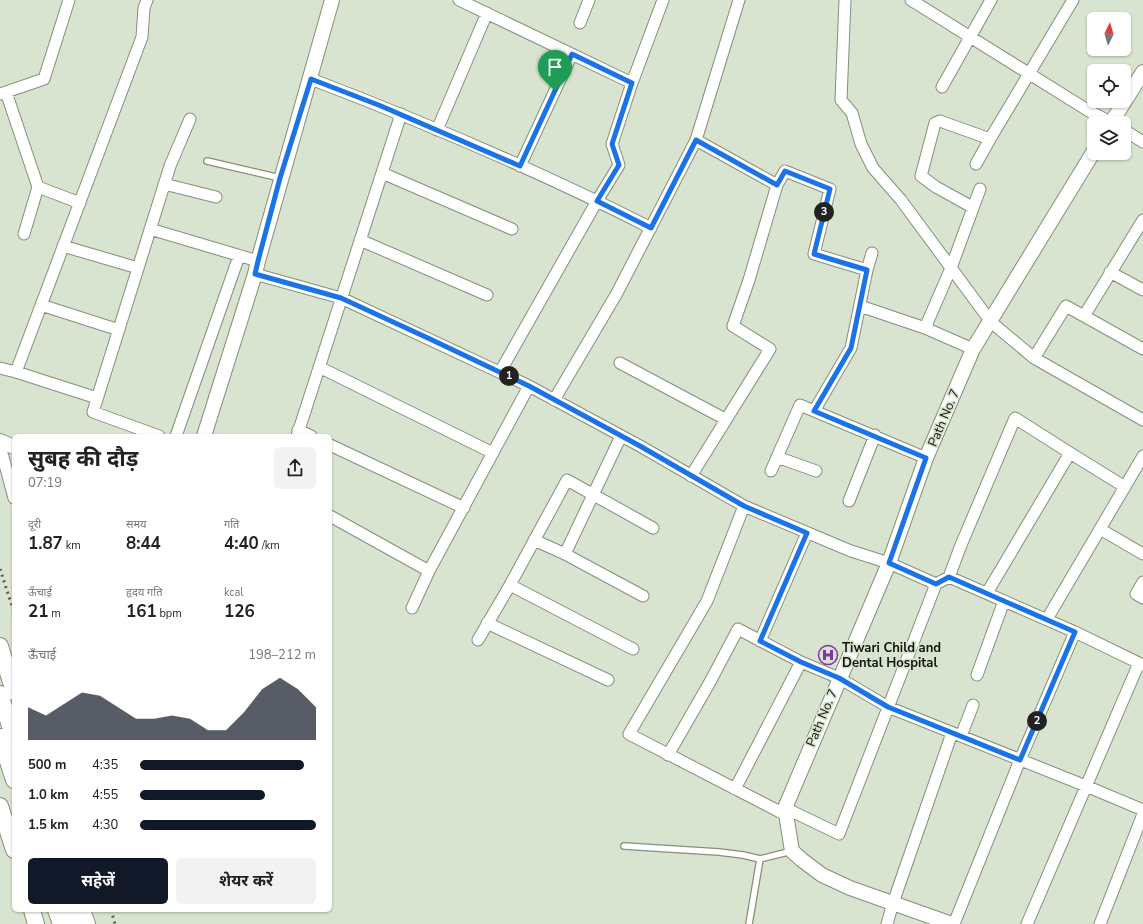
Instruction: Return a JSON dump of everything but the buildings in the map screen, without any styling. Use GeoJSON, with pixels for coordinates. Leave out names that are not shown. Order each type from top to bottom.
{"type":"FeatureCollection","features":[{"type":"Feature","properties":{"kind":"main road"},"geometry":{"type":"LineString","coordinates":[[0,646],[12,685]]}},
{"type":"Feature","properties":{"kind":"main road"},"geometry":{"type":"LineString","coordinates":[[0,694],[12,733]]}},
{"type":"Feature","properties":{"kind":"main road"},"geometry":{"type":"LineString","coordinates":[[0,737],[12,774]]}},
{"type":"Feature","properties":{"kind":"main road"},"geometry":{"type":"LineString","coordinates":[[0,806],[12,844]]}},
{"type":"Feature","properties":{"kind":"main road"},"geometry":{"type":"LineString","coordinates":[[33,912],[36,924]]}},
{"type":"Feature","properties":{"kind":"main road"},"geometry":{"type":"LineString","coordinates":[[57,912],[61,924]]}},
{"type":"Feature","properties":{"kind":"main road"},"geometry":{"type":"LineString","coordinates":[[71,912],[74,924]]}},
{"type":"Feature","properties":{"kind":"main road"},"geometry":{"type":"LineString","coordinates":[[83,912],[87,924]]}},
{"type":"Feature","properties":{"kind":"street"},"geometry":{"type":"LineString","coordinates":[[16,372],[142,37],[144,8],[147,0]]}},
{"type":"Feature","properties":{"kind":"street"},"geometry":{"type":"LineString","coordinates":[[205,434],[256,268],[280,178],[311,79],[332,0]]}},
{"type":"Feature","properties":{"kind":"street"},"geometry":{"type":"LineString","coordinates":[[459,0],[632,83]]}},
{"type":"Feature","properties":{"kind":"street"},"geometry":{"type":"LineString","coordinates":[[580,23],[588,0]]}},
{"type":"Feature","properties":{"kind":"street"},"geometry":{"type":"LineString","coordinates":[[500,372],[619,165],[612,144],[632,83],[663,0]]}},
{"type":"Feature","properties":{"kind":"street"},"geometry":{"type":"LineString","coordinates":[[554,400],[617,293],[696,140],[739,0]]}},
{"type":"Feature","properties":{"kind":"street"},"geometry":{"type":"LineString","coordinates":[[834,0],[845,2],[841,100],[852,114],[861,144],[873,168],[900,200],[991,322],[1034,358],[1143,420]]}},
{"type":"Feature","properties":{"kind":"street"},"geometry":{"type":"LineString","coordinates":[[911,0],[1099,116]]}},
{"type":"Feature","properties":{"kind":"street"},"geometry":{"type":"LineString","coordinates":[[942,87],[991,0]]}},
{"type":"Feature","properties":{"kind":"street"},"geometry":{"type":"LineString","coordinates":[[976,164],[1073,0]]}},
{"type":"Feature","properties":{"kind":"street"},"geometry":{"type":"LineString","coordinates":[[24,234],[38,187],[3,93],[44,79],[66,1]]}},
{"type":"Feature","properties":{"kind":"street"},"geometry":{"type":"LineString","coordinates":[[437,130],[487,13]]}},
{"type":"Feature","properties":{"kind":"street"},"geometry":{"type":"LineString","coordinates":[[520,166],[572,54]]}},
{"type":"Feature","properties":{"kind":"street"},"geometry":{"type":"LineString","coordinates":[[1115,116],[1143,72]]}},
{"type":"Feature","properties":{"kind":"street"},"geometry":{"type":"LineString","coordinates":[[311,79],[401,114],[520,166],[597,201],[651,228]]}},
{"type":"Feature","properties":{"kind":"street"},"geometry":{"type":"LineString","coordinates":[[298,433],[401,114]]}},
{"type":"Feature","properties":{"kind":"street"},"geometry":{"type":"LineString","coordinates":[[154,434],[93,412],[164,184],[190,119]]}},
{"type":"Feature","properties":{"kind":"street"},"geometry":{"type":"LineString","coordinates":[[972,207],[936,187],[923,178],[921,174],[936,121],[940,121],[990,139]]}},
{"type":"Feature","properties":{"kind":"street"},"geometry":{"type":"LineString","coordinates":[[1131,134],[1143,142]]}},
{"type":"Feature","properties":{"kind":"street"},"geometry":{"type":"LineString","coordinates":[[696,140],[777,185]]}},
{"type":"Feature","properties":{"kind":"street","name":"Path No. 7"},"geometry":{"type":"LineString","coordinates":[[786,811],[839,678],[889,563],[926,458],[973,349],[991,322],[1089,160]]}},
{"type":"Feature","properties":{"kind":"street"},"geometry":{"type":"LineString","coordinates":[[691,476],[725,419],[770,349],[733,326],[749,280],[777,185],[785,171],[830,189],[814,254],[867,270]]}},
{"type":"Feature","properties":{"kind":"street"},"geometry":{"type":"LineString","coordinates":[[382,173],[512,230]]}},
{"type":"Feature","properties":{"kind":"street"},"geometry":{"type":"LineString","coordinates":[[164,184],[216,197]]}},
{"type":"Feature","properties":{"kind":"street"},"geometry":{"type":"LineString","coordinates":[[38,187],[80,203]]}},
{"type":"Feature","properties":{"kind":"street"},"geometry":{"type":"LineString","coordinates":[[925,328],[951,268],[972,207],[980,189]]}},
{"type":"Feature","properties":{"kind":"street"},"geometry":{"type":"LineString","coordinates":[[1084,316],[1143,220]]}},
{"type":"Feature","properties":{"kind":"street"},"geometry":{"type":"LineString","coordinates":[[150,229],[239,256],[256,268],[341,298],[529,386],[744,506],[852,551],[889,563],[936,584]]}},
{"type":"Feature","properties":{"kind":"street"},"geometry":{"type":"LineString","coordinates":[[360,240],[487,295]]}},
{"type":"Feature","properties":{"kind":"street"},"geometry":{"type":"LineString","coordinates":[[63,246],[138,268]]}},
{"type":"Feature","properties":{"kind":"street"},"geometry":{"type":"LineString","coordinates":[[814,411],[851,348],[867,270],[872,253]]}},
{"type":"Feature","properties":{"kind":"street"},"geometry":{"type":"LineString","coordinates":[[177,434],[239,256]]}},
{"type":"Feature","properties":{"kind":"street"},"geometry":{"type":"LineString","coordinates":[[1110,272],[1143,290]]}},
{"type":"Feature","properties":{"kind":"street"},"geometry":{"type":"LineString","coordinates":[[41,305],[118,330]]}},
{"type":"Feature","properties":{"kind":"street"},"geometry":{"type":"LineString","coordinates":[[860,306],[925,328],[973,349]]}},
{"type":"Feature","properties":{"kind":"street"},"geometry":{"type":"LineString","coordinates":[[1034,358],[1066,306],[1143,349]]}},
{"type":"Feature","properties":{"kind":"street"},"geometry":{"type":"LineString","coordinates":[[620,363],[725,419]]}},
{"type":"Feature","properties":{"kind":"street"},"geometry":{"type":"LineString","coordinates":[[319,366],[493,453]]}},
{"type":"Feature","properties":{"kind":"street"},"geometry":{"type":"LineString","coordinates":[[0,368],[97,398]]}},
{"type":"Feature","properties":{"kind":"street"},"geometry":{"type":"LineString","coordinates":[[412,608],[429,571],[529,386]]}},
{"type":"Feature","properties":{"kind":"street"},"geometry":{"type":"LineString","coordinates":[[771,471],[800,405],[875,435],[926,458]]}},
{"type":"Feature","properties":{"kind":"street"},"geometry":{"type":"LineString","coordinates":[[744,506],[707,601],[629,734],[735,789],[839,834],[936,584],[949,577],[1015,418],[1125,487]]}},
{"type":"Feature","properties":{"kind":"street"},"geometry":{"type":"LineString","coordinates":[[849,501],[875,435]]}},
{"type":"Feature","properties":{"kind":"street"},"geometry":{"type":"LineString","coordinates":[[566,554],[621,436]]}},
{"type":"Feature","properties":{"kind":"street"},"geometry":{"type":"LineString","coordinates":[[0,441],[12,446]]}},
{"type":"Feature","properties":{"kind":"street"},"geometry":{"type":"LineString","coordinates":[[0,446],[12,491]]}},
{"type":"Feature","properties":{"kind":"street"},"geometry":{"type":"LineString","coordinates":[[332,446],[464,508]]}},
{"type":"Feature","properties":{"kind":"street"},"geometry":{"type":"LineString","coordinates":[[987,593],[1070,453]]}},
{"type":"Feature","properties":{"kind":"street"},"geometry":{"type":"LineString","coordinates":[[1047,619],[1125,487],[1140,470],[1143,456]]}},
{"type":"Feature","properties":{"kind":"street"},"geometry":{"type":"LineString","coordinates":[[777,457],[816,471]]}},
{"type":"Feature","properties":{"kind":"street"},"geometry":{"type":"LineString","coordinates":[[478,640],[510,585],[567,480],[653,528]]}},
{"type":"Feature","properties":{"kind":"street"},"geometry":{"type":"LineString","coordinates":[[332,517],[429,571]]}},
{"type":"Feature","properties":{"kind":"street"},"geometry":{"type":"LineString","coordinates":[[1100,529],[1143,554]]}},
{"type":"Feature","properties":{"kind":"street"},"geometry":{"type":"LineString","coordinates":[[760,641],[807,533]]}},
{"type":"Feature","properties":{"kind":"street"},"geometry":{"type":"LineString","coordinates":[[534,540],[566,554],[643,596]]}},
{"type":"Feature","properties":{"kind":"street"},"geometry":{"type":"LineString","coordinates":[[949,577],[1047,619],[1141,664],[1086,786],[1028,924]]}},
{"type":"Feature","properties":{"kind":"street"},"geometry":{"type":"LineString","coordinates":[[1143,582],[1136,594],[1143,598]]}},
{"type":"Feature","properties":{"kind":"street"},"geometry":{"type":"LineString","coordinates":[[510,585],[633,649]]}},
{"type":"Feature","properties":{"kind":"street"},"geometry":{"type":"LineString","coordinates":[[977,675],[1004,601]]}},
{"type":"Feature","properties":{"kind":"street"},"geometry":{"type":"LineString","coordinates":[[487,623],[608,680]]}},
{"type":"Feature","properties":{"kind":"street"},"geometry":{"type":"LineString","coordinates":[[668,755],[710,682],[738,629],[801,662],[839,678],[888,707],[1143,810]]}},
{"type":"Feature","properties":{"kind":"street"},"geometry":{"type":"LineString","coordinates":[[786,811],[792,851],[822,875],[850,888],[949,923],[1075,632]]}},
{"type":"Feature","properties":{"kind":"street"},"geometry":{"type":"LineString","coordinates":[[735,789],[801,662]]}},
{"type":"Feature","properties":{"kind":"street"},"geometry":{"type":"LineString","coordinates":[[888,924],[893,903],[957,734],[973,705]]}},
{"type":"Feature","properties":{"kind":"street"},"geometry":{"type":"LineString","coordinates":[[1100,924],[1143,814]]}},
{"type":"Feature","properties":{"kind":"lane"},"geometry":{"type":"LineString","coordinates":[[207,161],[280,178]]}},
{"type":"Feature","properties":{"kind":"lane"},"geometry":{"type":"LineString","coordinates":[[624,846],[719,852],[760,859],[792,851]]}},
{"type":"Feature","properties":{"kind":"lane"},"geometry":{"type":"LineString","coordinates":[[749,924],[760,859]]}},
{"type":"Feature","properties":{"kind":"railway"},"geometry":{"type":"LineString","coordinates":[[0,569],[12,606]]}},
{"type":"Feature","properties":{"kind":"railway"},"geometry":{"type":"LineString","coordinates":[[112,912],[115,924]]}},
{"type":"Feature","properties":{"kind":"place","name":"Tiwari Child and Dental Hospital"},"geometry":{"type":"Point","coordinates":[828,655]}},
{"type":"Feature","properties":{"kind":"route"},"geometry":{"type":"LineString","coordinates":[[572,54],[632,83],[612,144],[619,165],[597,201],[651,228],[696,140],[777,185],[785,171],[830,189],[814,254],[867,270],[851,348],[814,411],[875,435],[926,458],[889,563],[936,584],[949,577],[1075,632],[1020,760],[888,707],[839,678],[801,662],[760,641],[807,533],[744,506],[640,446],[529,386],[430,339],[341,298],[255,274],[280,178],[311,79],[381,106],[520,166],[555,91],[572,54]]}}]}
